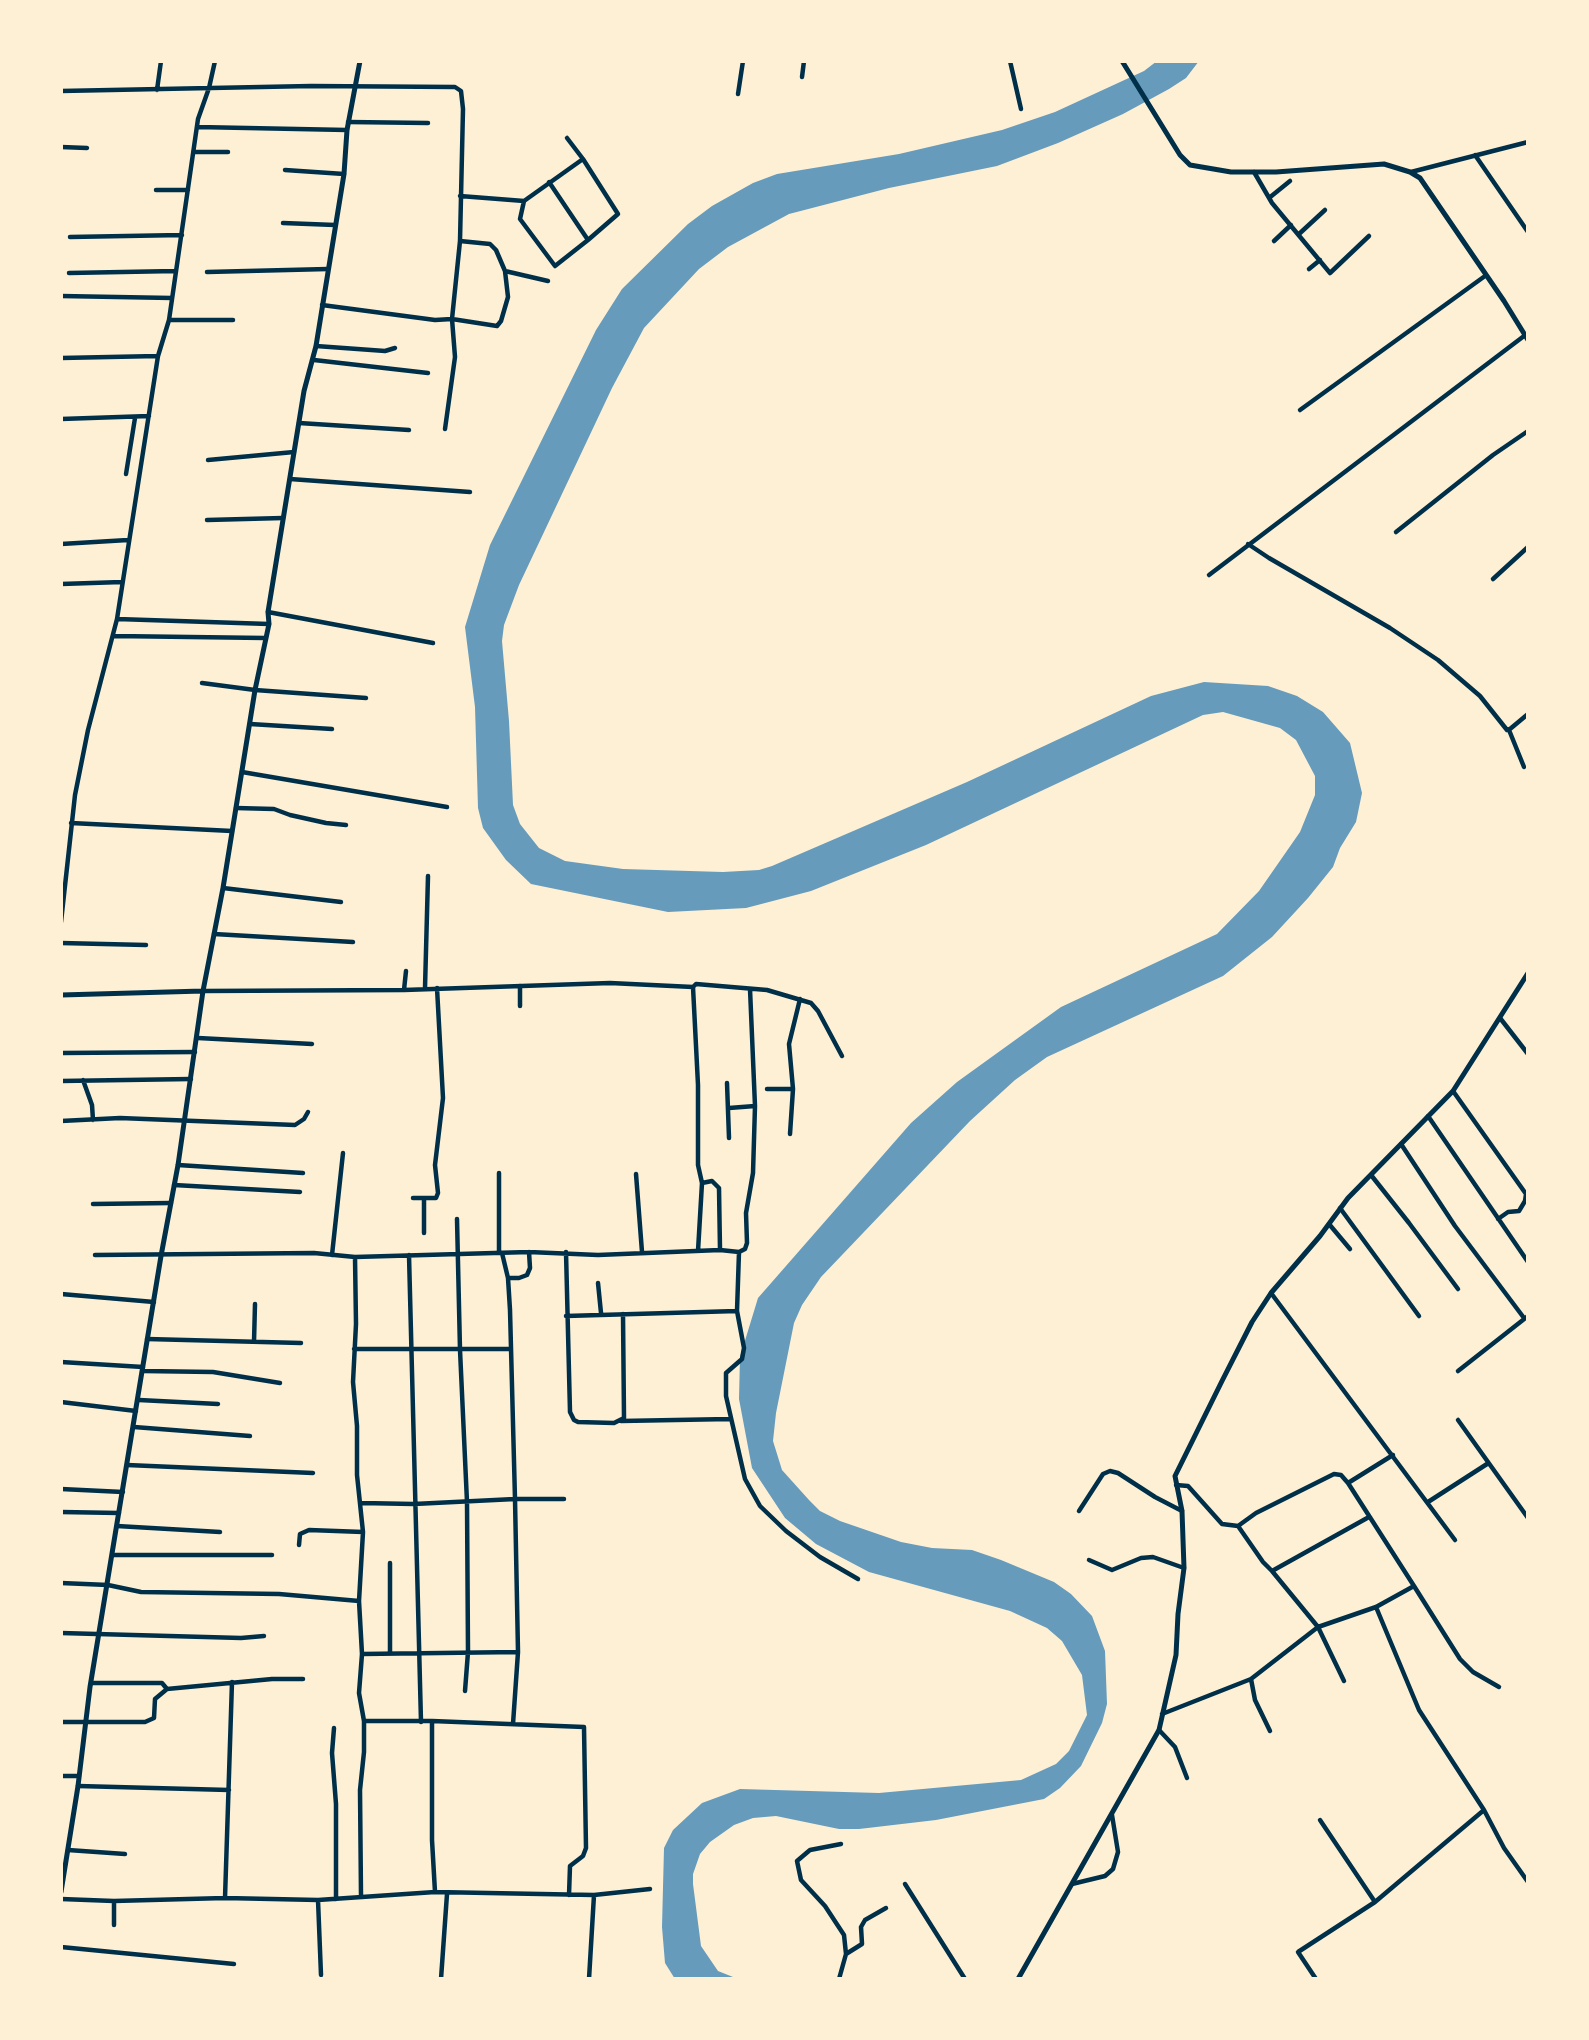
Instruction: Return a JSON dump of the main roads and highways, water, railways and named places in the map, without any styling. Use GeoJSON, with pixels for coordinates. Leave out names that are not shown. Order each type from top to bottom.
{"type":"FeatureCollection","features":[{"type":"Feature","properties":{"kind":"water"},"geometry":{"type":"Polygon","coordinates":[[[1157,61],[1199,61],[1186,78],[1169,89],[1123,114],[1058,143],[997,166],[889,188],[789,214],[728,247],[699,269],[644,328],[612,388],[519,585],[504,625],[502,641],[513,805],[520,824],[539,848],[565,861],[623,869],[723,872],[759,870],[967,782],[1151,696],[1204,682],[1268,686],[1297,696],[1323,712],[1350,743],[1362,793],[1356,822],[1340,848],[1333,867],[1272,937],[1223,976],[1047,1057],[1015,1080],[970,1121],[821,1277],[802,1305],[794,1323],[773,1441],[782,1470],[820,1511],[840,1521],[901,1542],[932,1548],[972,1550],[1001,1560],[1054,1582],[1071,1594],[1092,1616],[1105,1651],[1107,1704],[1102,1723],[1081,1766],[1060,1788],[1044,1799],[936,1820],[839,1829],[776,1816],[753,1818],[734,1825],[710,1842],[700,1854],[693,1874],[693,1884],[701,1946],[718,1971],[738,1979],[675,1979],[665,1963],[662,1927],[664,1848],[673,1830],[702,1803],[740,1789],[879,1793],[1021,1780],[1056,1764],[1069,1751],[1087,1715],[1082,1675],[1062,1641],[1047,1628],[1010,1611],[869,1572],[816,1544],[785,1518],[752,1468],[739,1399],[740,1357],[758,1298],[911,1123],[957,1082],[1061,1007],[1217,934],[1259,891],[1300,832],[1315,795],[1315,776],[1296,740],[1280,728],[1223,712],[1203,715],[926,845],[811,891],[746,908],[668,912],[531,884],[506,860],[483,828],[478,808],[475,707],[465,627],[490,545],[596,330],[622,289],[688,224],[712,206],[753,183],[777,174],[899,154],[1002,130],[1055,112],[1144,71],[1157,61]]]}}]}
